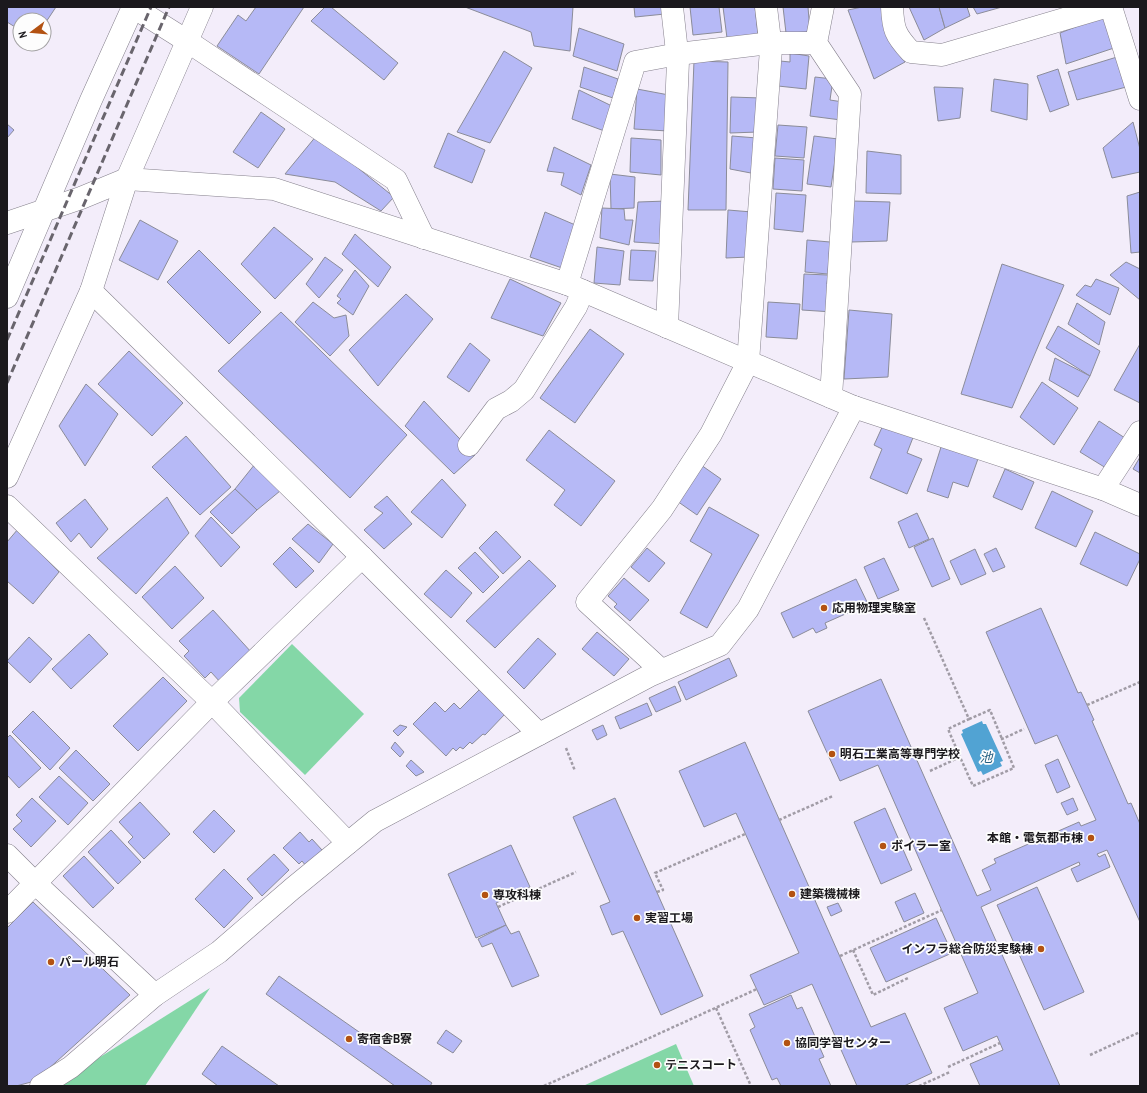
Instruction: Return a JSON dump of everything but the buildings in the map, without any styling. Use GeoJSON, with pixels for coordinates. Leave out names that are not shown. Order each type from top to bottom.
{"type":"FeatureCollection","features":[{"type":"Feature","properties":{"kind":"street"},"geometry":{"type":"LineString","coordinates":[[7,297],[133,7],[187,41],[396,180],[424,238]]}},
{"type":"Feature","properties":{"kind":"street"},"geometry":{"type":"LineString","coordinates":[[7,477],[92,291],[127,179],[202,7]]}},
{"type":"Feature","properties":{"kind":"street"},"geometry":{"type":"LineString","coordinates":[[667,327],[678,54],[672,7]]}},
{"type":"Feature","properties":{"kind":"street"},"geometry":{"type":"LineString","coordinates":[[661,670],[588,602],[662,509],[711,434],[748,362],[771,49],[766,7]]}},
{"type":"Feature","properties":{"kind":"street"},"geometry":{"type":"LineString","coordinates":[[823,7],[816,43],[850,94],[831,397]]}},
{"type":"Feature","properties":{"kind":"street"},"geometry":{"type":"LineString","coordinates":[[892,7],[893,25],[901,42],[911,52],[942,55],[1105,7]]}},
{"type":"Feature","properties":{"kind":"street"},"geometry":{"type":"LineString","coordinates":[[1111,7],[1140,99]]}},
{"type":"Feature","properties":{"kind":"street"},"geometry":{"type":"LineString","coordinates":[[469,445],[496,410],[511,401],[524,390],[576,307],[575,288],[635,62],[678,54],[770,43],[816,43]]}},
{"type":"Feature","properties":{"kind":"street"},"geometry":{"type":"LineString","coordinates":[[7,223],[82,198],[127,179],[274,189],[575,288],[854,407],[1102,489],[1140,505]]}},
{"type":"Feature","properties":{"kind":"street"},"geometry":{"type":"LineString","coordinates":[[92,291],[539,734]]}},
{"type":"Feature","properties":{"kind":"street"},"geometry":{"type":"LineString","coordinates":[[41,1086],[71,1067],[155,995],[220,952],[292,888],[375,821],[661,670],[720,645],[748,609],[854,407]]}},
{"type":"Feature","properties":{"kind":"street"},"geometry":{"type":"LineString","coordinates":[[1102,489],[1140,432]]}},
{"type":"Feature","properties":{"kind":"street"},"geometry":{"type":"LineString","coordinates":[[7,506],[212,702],[348,843]]}},
{"type":"Feature","properties":{"kind":"street"},"geometry":{"type":"LineString","coordinates":[[7,912],[212,702],[362,557]]}},
{"type":"Feature","properties":{"kind":"street"},"geometry":{"type":"LineString","coordinates":[[7,855],[155,995]]}},
{"type":"Feature","properties":{"kind":"path"},"geometry":{"type":"LineString","coordinates":[[924,618],[969,719]]}},
{"type":"Feature","properties":{"kind":"path"},"geometry":{"type":"LineString","coordinates":[[1087,705],[1140,682]]}},
{"type":"Feature","properties":{"kind":"path"},"geometry":{"type":"LineString","coordinates":[[990,710],[1014,768],[973,786],[948,729],[969,719],[990,710]]}},
{"type":"Feature","properties":{"kind":"path"},"geometry":{"type":"LineString","coordinates":[[1002,739],[1024,729]]}},
{"type":"Feature","properties":{"kind":"path"},"geometry":{"type":"LineString","coordinates":[[930,771],[960,757]]}},
{"type":"Feature","properties":{"kind":"path"},"geometry":{"type":"LineString","coordinates":[[779,820],[833,796]]}},
{"type":"Feature","properties":{"kind":"path"},"geometry":{"type":"LineString","coordinates":[[657,892],[663,890],[655,873],[745,834]]}},
{"type":"Feature","properties":{"kind":"path"},"geometry":{"type":"LineString","coordinates":[[498,908],[576,872]]}},
{"type":"Feature","properties":{"kind":"path"},"geometry":{"type":"LineString","coordinates":[[840,956],[942,910]]}},
{"type":"Feature","properties":{"kind":"path"},"geometry":{"type":"LineString","coordinates":[[853,950],[873,995],[908,978]]}},
{"type":"Feature","properties":{"kind":"path"},"geometry":{"type":"LineString","coordinates":[[544,1086],[757,990]]}},
{"type":"Feature","properties":{"kind":"path"},"geometry":{"type":"LineString","coordinates":[[716,1008],[751,1086]]}},
{"type":"Feature","properties":{"kind":"path"},"geometry":{"type":"LineString","coordinates":[[1090,1055],[1140,1032]]}},
{"type":"Feature","properties":{"kind":"path"},"geometry":{"type":"LineString","coordinates":[[948,1067],[1000,1043]]}},
{"type":"Feature","properties":{"kind":"path"},"geometry":{"type":"LineString","coordinates":[[919,1086],[950,1072]]}},
{"type":"Feature","properties":{"kind":"green space"},"geometry":{"type":"Polygon","coordinates":[[[292,644],[364,714],[305,775],[240,712],[239,698],[292,644]]]}},
{"type":"Feature","properties":{"kind":"green space"},"geometry":{"type":"Polygon","coordinates":[[[210,988],[145,1086],[54,1086],[210,988]]]}},
{"type":"Feature","properties":{"kind":"green space","name":"テニスコート"},"geometry":{"type":"Polygon","coordinates":[[[676,1044],[694,1086],[583,1086],[676,1044]]]}},
{"type":"Feature","properties":{"kind":"water","name":"池"},"geometry":{"type":"Polygon","coordinates":[[[982,721],[983,724],[986,724],[1003,761],[1000,762],[1002,766],[983,775],[981,771],[978,772],[961,734],[963,733],[962,730],[982,721]]]}},
{"type":"Feature","properties":{"kind":"railway"},"geometry":{"type":"LineString","coordinates":[[7,340],[151,7]]}},
{"type":"Feature","properties":{"kind":"railway"},"geometry":{"type":"LineString","coordinates":[[7,383],[169,7]]}},
{"type":"Feature","properties":{"kind":"place","name":"応用物理実験室"},"geometry":{"type":"Point","coordinates":[824,608]}},
{"type":"Feature","properties":{"kind":"place","name":"明石工業高等専門学校"},"geometry":{"type":"Point","coordinates":[832,754]}},
{"type":"Feature","properties":{"kind":"place","name":"本館・電気都市棟"},"geometry":{"type":"Point","coordinates":[1091,838]}},
{"type":"Feature","properties":{"kind":"place","name":"ボイラー室"},"geometry":{"type":"Point","coordinates":[883,846]}},
{"type":"Feature","properties":{"kind":"place","name":"建築機械棟"},"geometry":{"type":"Point","coordinates":[792,894]}},
{"type":"Feature","properties":{"kind":"place","name":"専攻科棟"},"geometry":{"type":"Point","coordinates":[485,895]}},
{"type":"Feature","properties":{"kind":"place","name":"実習工場"},"geometry":{"type":"Point","coordinates":[637,918]}},
{"type":"Feature","properties":{"kind":"place","name":"インフラ総合防災実験棟"},"geometry":{"type":"Point","coordinates":[1041,949]}},
{"type":"Feature","properties":{"kind":"place","name":"パール明石"},"geometry":{"type":"Point","coordinates":[51,962]}},
{"type":"Feature","properties":{"kind":"place","name":"寄宿舎B寮"},"geometry":{"type":"Point","coordinates":[349,1039]}},
{"type":"Feature","properties":{"kind":"place","name":"協同学習センター"},"geometry":{"type":"Point","coordinates":[787,1043]}},
{"type":"Feature","properties":{"kind":"place","name":"テニスコート"},"geometry":{"type":"Point","coordinates":[657,1065]}}]}
